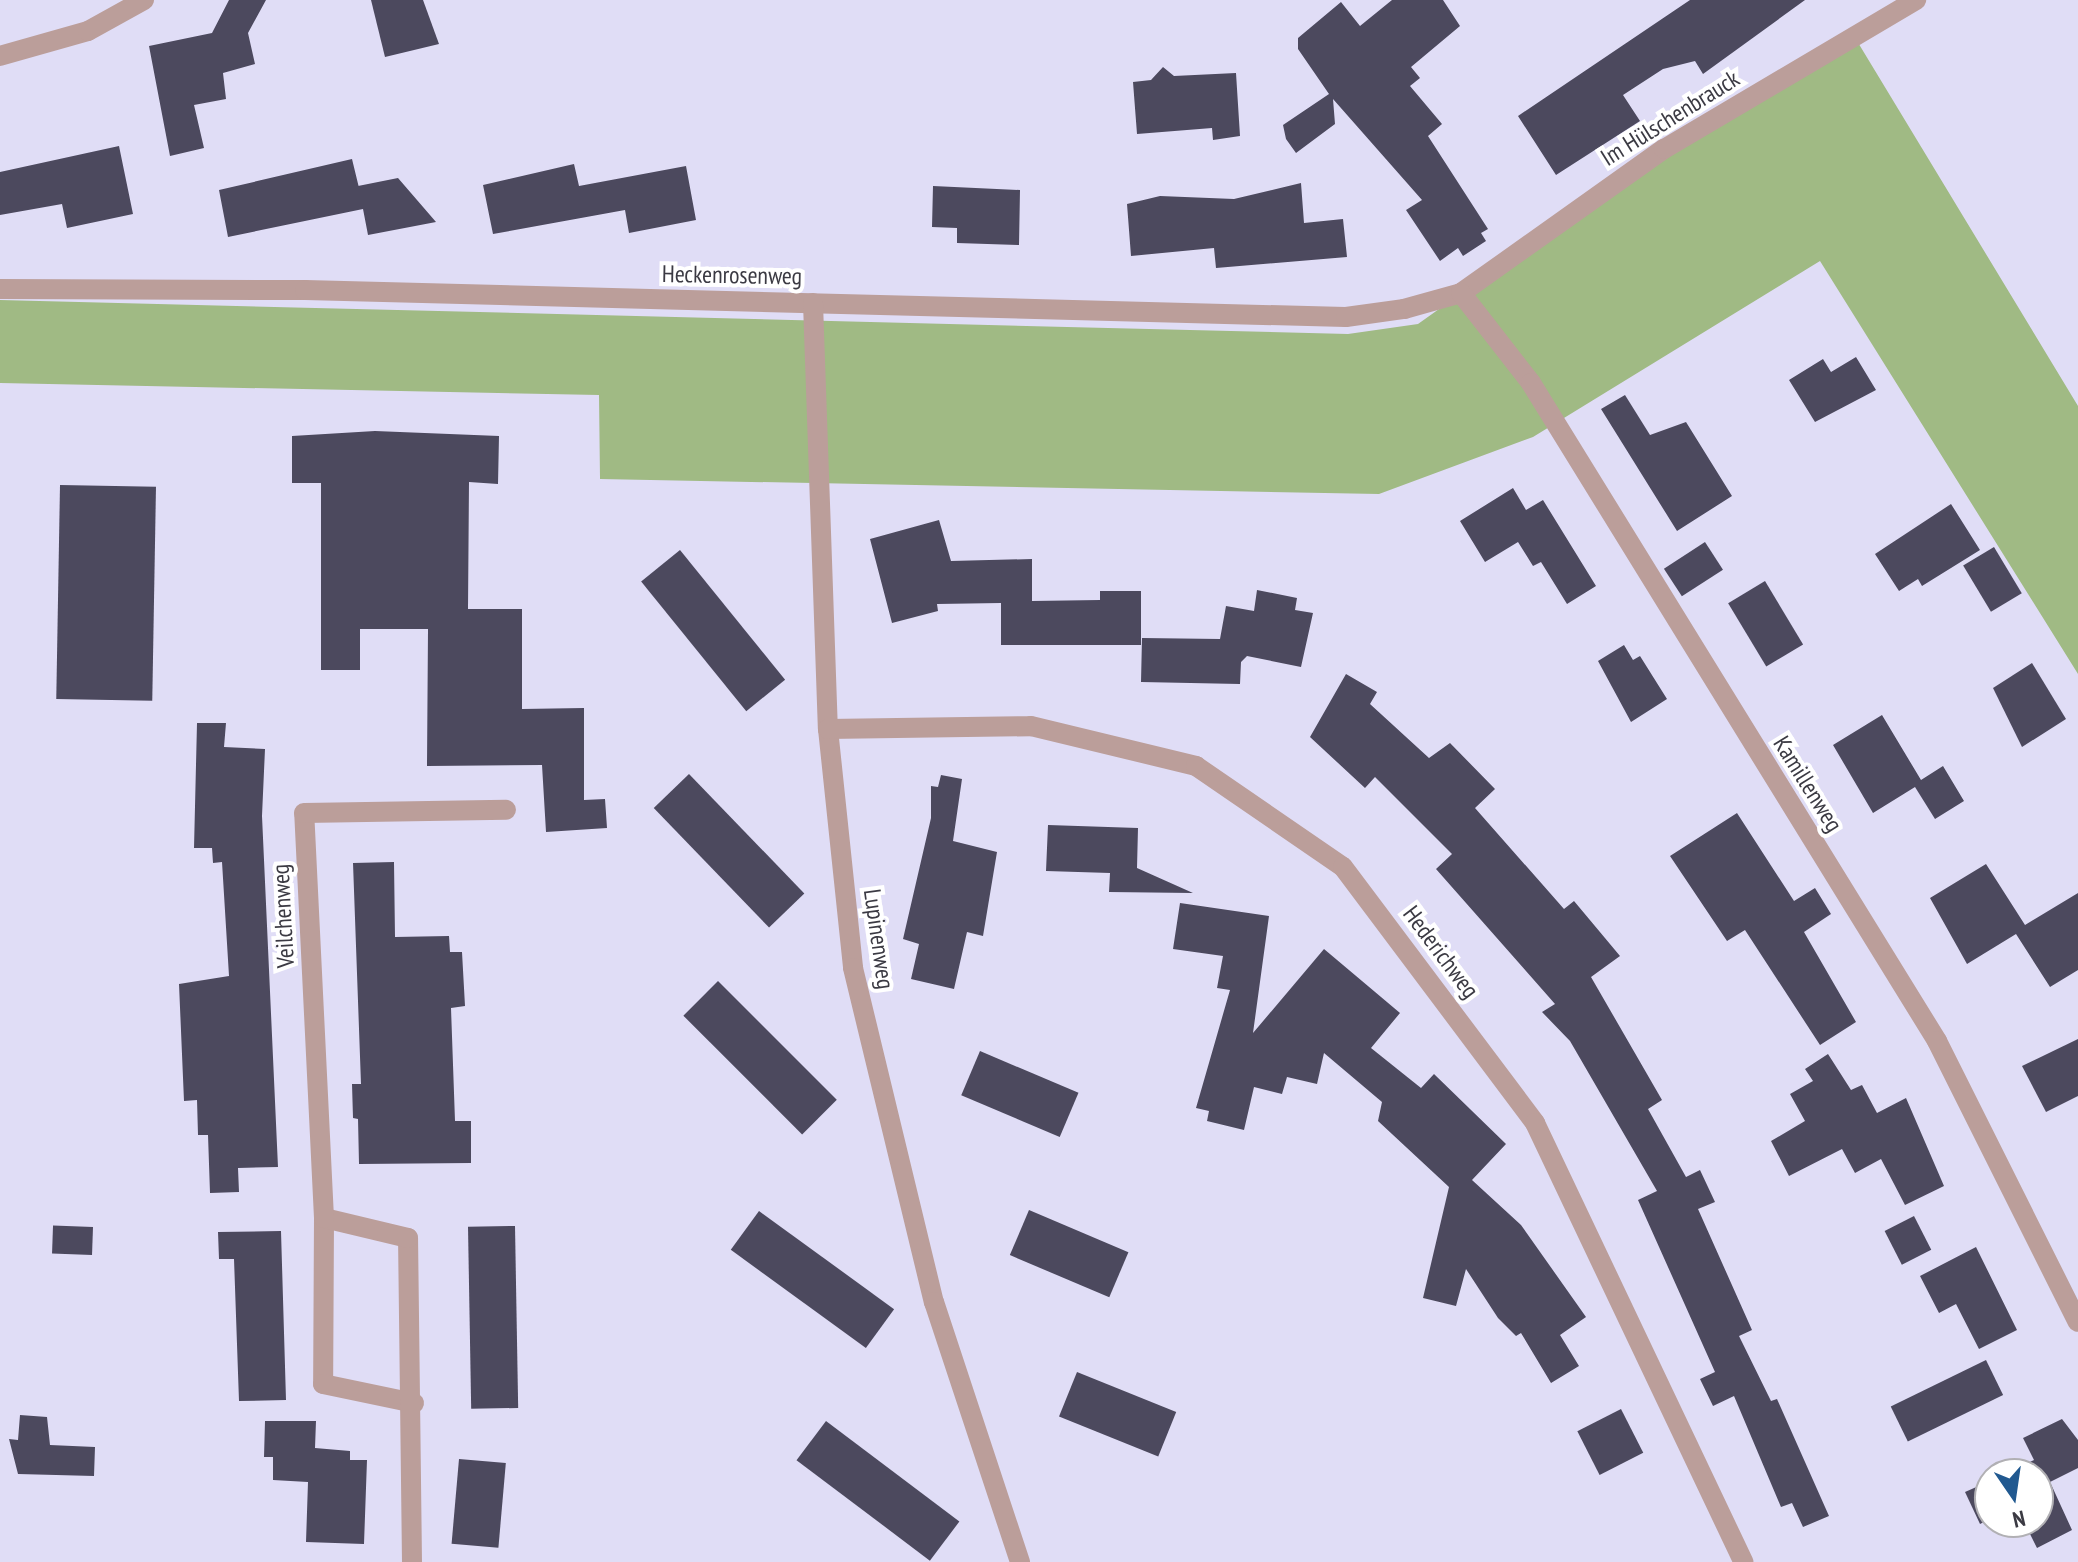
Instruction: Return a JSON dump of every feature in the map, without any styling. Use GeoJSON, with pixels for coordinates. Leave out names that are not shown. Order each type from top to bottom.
{"type":"FeatureCollection","features":[{"type":"Feature","properties":{"kind":"street"},"geometry":{"type":"LineString","coordinates":[[0,56],[88,31],[144,0]]}},
{"type":"Feature","properties":{"kind":"street","name":"Im Hülschenbrauck"},"geometry":{"type":"LineString","coordinates":[[1461,293],[1664,149],[1916,0]]}},
{"type":"Feature","properties":{"kind":"street","name":"Heckenrosenweg"},"geometry":{"type":"LineString","coordinates":[[0,289],[813,303],[1346,317],[1461,293]]}},
{"type":"Feature","properties":{"kind":"street","name":"Kamillenweg"},"geometry":{"type":"LineString","coordinates":[[1461,293],[1531,383],[1937,1041],[2078,1322]]}},
{"type":"Feature","properties":{"kind":"street","name":"Lupinenweg"},"geometry":{"type":"LineString","coordinates":[[813,303],[828,729],[853,968],[934,1302],[1020,1562]]}},
{"type":"Feature","properties":{"kind":"street","name":"Hederichweg"},"geometry":{"type":"LineString","coordinates":[[828,729],[1031,726],[1196,766],[1343,867],[1535,1123],[1743,1562]]}},
{"type":"Feature","properties":{"kind":"street","name":"Veilchenweg"},"geometry":{"type":"LineString","coordinates":[[414,1403],[323,1384],[324,1218],[304,813],[506,810]]}},
{"type":"Feature","properties":{"kind":"street"},"geometry":{"type":"LineString","coordinates":[[324,1218],[408,1238],[414,1403],[412,1562]]}},
{"type":"Feature","properties":{"kind":"green space"},"geometry":{"type":"Polygon","coordinates":[[[1854,36],[2078,406],[2078,674],[1820,261],[1533,437],[1379,494],[600,479],[599,395],[0,383],[0,300],[1348,334],[1418,324],[1664,149],[1854,36]]]}},
{"type":"Feature","properties":{"kind":"building"},"geometry":{"type":"Polygon","coordinates":[[[229,0],[266,0],[248,33],[255,64],[223,73],[226,99],[194,105],[204,148],[170,156],[149,46],[212,33],[229,0]]]}},
{"type":"Feature","properties":{"kind":"building"},"geometry":{"type":"Polygon","coordinates":[[[371,0],[423,0],[439,44],[385,57],[371,0]]]}},
{"type":"Feature","properties":{"kind":"building"},"geometry":{"type":"Polygon","coordinates":[[[1392,0],[1443,0],[1460,26],[1411,67],[1420,78],[1410,86],[1442,124],[1428,136],[1488,229],[1481,233],[1486,241],[1463,256],[1458,248],[1440,261],[1406,210],[1422,200],[1333,99],[1335,124],[1296,153],[1286,139],[1283,125],[1329,94],[1298,49],[1298,38],[1341,2],[1360,26],[1392,0]]]}},
{"type":"Feature","properties":{"kind":"building"},"geometry":{"type":"Polygon","coordinates":[[[1690,0],[1805,0],[1703,74],[1695,61],[1663,69],[1623,95],[1640,121],[1556,175],[1518,116],[1690,0]]]}},
{"type":"Feature","properties":{"kind":"building"},"geometry":{"type":"Polygon","coordinates":[[[1163,67],[1174,76],[1236,73],[1240,136],[1213,140],[1212,128],[1137,134],[1133,82],[1151,80],[1163,67]]]}},
{"type":"Feature","properties":{"kind":"building"},"geometry":{"type":"Polygon","coordinates":[[[119,146],[133,214],[67,228],[62,204],[0,215],[0,172],[119,146]]]}},
{"type":"Feature","properties":{"kind":"building"},"geometry":{"type":"Polygon","coordinates":[[[352,159],[359,186],[398,178],[436,222],[368,235],[363,209],[228,237],[219,190],[352,159]]]}},
{"type":"Feature","properties":{"kind":"building"},"geometry":{"type":"Polygon","coordinates":[[[574,164],[579,186],[686,166],[696,220],[629,233],[625,210],[493,234],[483,185],[574,164]]]}},
{"type":"Feature","properties":{"kind":"building"},"geometry":{"type":"Polygon","coordinates":[[[1301,183],[1304,223],[1343,219],[1347,257],[1216,268],[1214,248],[1131,256],[1127,204],[1160,196],[1234,199],[1301,183]]]}},
{"type":"Feature","properties":{"kind":"building"},"geometry":{"type":"Polygon","coordinates":[[[933,186],[1020,190],[1019,245],[957,243],[957,228],[932,227],[933,186]]]}},
{"type":"Feature","properties":{"kind":"building"},"geometry":{"type":"Polygon","coordinates":[[[1856,357],[1876,390],[1815,422],[1789,380],[1823,359],[1831,372],[1856,357]]]}},
{"type":"Feature","properties":{"kind":"building"},"geometry":{"type":"Polygon","coordinates":[[[1625,395],[1650,435],[1686,422],[1732,496],[1677,531],[1601,409],[1625,395]]]}},
{"type":"Feature","properties":{"kind":"building"},"geometry":{"type":"Polygon","coordinates":[[[375,431],[499,436],[498,484],[469,482],[468,609],[522,609],[522,709],[584,708],[584,800],[605,799],[607,828],[546,832],[542,765],[427,766],[428,629],[360,629],[360,670],[321,670],[321,483],[292,483],[292,436],[375,431]]]}},
{"type":"Feature","properties":{"kind":"building"},"geometry":{"type":"Polygon","coordinates":[[[60,485],[156,487],[152,701],[56,699],[60,485]]]}},
{"type":"Feature","properties":{"kind":"building"},"geometry":{"type":"Polygon","coordinates":[[[1513,488],[1526,510],[1543,500],[1596,586],[1567,604],[1541,562],[1533,566],[1518,542],[1485,562],[1460,521],[1513,488]]]}},
{"type":"Feature","properties":{"kind":"building"},"geometry":{"type":"Polygon","coordinates":[[[1951,504],[1980,550],[1922,586],[1918,579],[1899,591],[1875,554],[1951,504]]]}},
{"type":"Feature","properties":{"kind":"building"},"geometry":{"type":"Polygon","coordinates":[[[939,520],[951,561],[1032,559],[1032,601],[1100,600],[1100,591],[1141,591],[1141,645],[1001,645],[1001,603],[937,604],[938,611],[892,623],[870,539],[939,520]]]}},
{"type":"Feature","properties":{"kind":"building"},"geometry":{"type":"Polygon","coordinates":[[[1705,542],[1723,570],[1682,596],[1664,569],[1705,542]]]}},
{"type":"Feature","properties":{"kind":"building"},"geometry":{"type":"Polygon","coordinates":[[[1994,547],[2022,593],[1991,612],[1963,566],[1994,547]]]}},
{"type":"Feature","properties":{"kind":"building"},"geometry":{"type":"Polygon","coordinates":[[[680,550],[785,680],[746,711],[641,581],[680,550]]]}},
{"type":"Feature","properties":{"kind":"building"},"geometry":{"type":"Polygon","coordinates":[[[1765,581],[1803,644],[1766,667],[1728,603],[1765,581]]]}},
{"type":"Feature","properties":{"kind":"building"},"geometry":{"type":"Polygon","coordinates":[[[1257,590],[1297,598],[1295,610],[1313,613],[1301,667],[1247,656],[1241,662],[1240,684],[1141,682],[1142,638],[1220,639],[1226,606],[1254,611],[1257,590]]]}},
{"type":"Feature","properties":{"kind":"building"},"geometry":{"type":"Polygon","coordinates":[[[1624,645],[1633,660],[1640,656],[1667,699],[1631,722],[1598,661],[1624,645]]]}},
{"type":"Feature","properties":{"kind":"building"},"geometry":{"type":"Polygon","coordinates":[[[2032,663],[2066,719],[2022,747],[1993,688],[2032,663]]]}},
{"type":"Feature","properties":{"kind":"building"},"geometry":{"type":"Polygon","coordinates":[[[1346,674],[1377,692],[1370,704],[1429,758],[1450,743],[1495,789],[1475,808],[1564,909],[1574,901],[1620,956],[1591,977],[1662,1100],[1648,1109],[1686,1177],[1700,1170],[1715,1202],[1698,1209],[1752,1330],[1739,1336],[1771,1401],[1777,1399],[1829,1516],[1803,1527],[1792,1503],[1781,1507],[1734,1396],[1713,1406],[1700,1379],[1715,1372],[1638,1200],[1657,1191],[1570,1041],[1542,1012],[1555,1004],[1436,869],[1452,854],[1375,777],[1365,788],[1310,737],[1346,674]]]}},
{"type":"Feature","properties":{"kind":"building"},"geometry":{"type":"Polygon","coordinates":[[[1882,715],[1921,780],[1943,766],[1964,801],[1935,819],[1915,787],[1873,813],[1833,745],[1882,715]]]}},
{"type":"Feature","properties":{"kind":"building"},"geometry":{"type":"Polygon","coordinates":[[[197,723],[226,723],[224,747],[265,749],[262,816],[278,1167],[238,1168],[239,1192],[210,1193],[208,1135],[198,1135],[197,1100],[184,1101],[179,984],[229,976],[222,862],[213,863],[212,848],[194,848],[197,723]]]}},
{"type":"Feature","properties":{"kind":"building"},"geometry":{"type":"Polygon","coordinates":[[[689,774],[804,893],[769,927],[654,808],[689,774]]]}},
{"type":"Feature","properties":{"kind":"building"},"geometry":{"type":"Polygon","coordinates":[[[941,775],[962,779],[953,841],[997,852],[983,936],[967,932],[954,989],[911,979],[919,944],[903,939],[931,818],[931,786],[938,787],[941,775]]]}},
{"type":"Feature","properties":{"kind":"building"},"geometry":{"type":"Polygon","coordinates":[[[1737,813],[1794,901],[1815,888],[1831,914],[1804,932],[1856,1022],[1820,1045],[1745,930],[1727,941],[1670,856],[1737,813]]]}},
{"type":"Feature","properties":{"kind":"building"},"geometry":{"type":"Polygon","coordinates":[[[1048,825],[1138,828],[1137,868],[1193,893],[1109,892],[1110,873],[1046,871],[1048,825]]]}},
{"type":"Feature","properties":{"kind":"building"},"geometry":{"type":"Polygon","coordinates":[[[394,862],[395,937],[449,936],[450,952],[462,952],[465,1006],[451,1008],[455,1121],[471,1121],[471,1163],[359,1164],[358,1119],[353,1118],[352,1084],[361,1084],[353,863],[394,862]]]}},
{"type":"Feature","properties":{"kind":"building"},"geometry":{"type":"Polygon","coordinates":[[[1986,864],[2025,925],[2078,893],[2078,970],[2050,987],[2016,934],[1967,964],[1930,898],[1986,864]]]}},
{"type":"Feature","properties":{"kind":"building"},"geometry":{"type":"Polygon","coordinates":[[[1180,903],[1269,916],[1253,1033],[1324,949],[1400,1013],[1371,1048],[1421,1088],[1434,1074],[1506,1144],[1472,1180],[1521,1225],[1586,1317],[1560,1335],[1579,1366],[1551,1383],[1521,1333],[1516,1336],[1498,1318],[1466,1269],[1456,1306],[1423,1298],[1449,1187],[1378,1121],[1382,1102],[1324,1053],[1317,1084],[1287,1077],[1282,1094],[1254,1087],[1244,1130],[1207,1121],[1209,1111],[1196,1108],[1230,990],[1217,988],[1223,956],[1173,949],[1180,903]]]}},
{"type":"Feature","properties":{"kind":"building"},"geometry":{"type":"Polygon","coordinates":[[[718,981],[837,1100],[802,1134],[683,1016],[718,981]]]}},
{"type":"Feature","properties":{"kind":"building"},"geometry":{"type":"Polygon","coordinates":[[[2078,1039],[2078,1096],[2046,1112],[2022,1066],[2078,1039]]]}},
{"type":"Feature","properties":{"kind":"building"},"geometry":{"type":"Polygon","coordinates":[[[980,1051],[1078,1093],[1060,1137],[961,1095],[980,1051]]]}},
{"type":"Feature","properties":{"kind":"building"},"geometry":{"type":"Polygon","coordinates":[[[1828,1054],[1851,1090],[1862,1085],[1877,1113],[1906,1098],[1944,1186],[1905,1205],[1881,1159],[1855,1173],[1842,1149],[1789,1176],[1771,1141],[1805,1121],[1790,1094],[1813,1081],[1805,1069],[1828,1054]]]}},
{"type":"Feature","properties":{"kind":"building"},"geometry":{"type":"Polygon","coordinates":[[[1029,1210],[1128,1252],[1109,1297],[1010,1255],[1029,1210]]]}},
{"type":"Feature","properties":{"kind":"building"},"geometry":{"type":"Polygon","coordinates":[[[759,1211],[894,1309],[866,1348],[731,1250],[759,1211]]]}},
{"type":"Feature","properties":{"kind":"building"},"geometry":{"type":"Polygon","coordinates":[[[1914,1216],[1931,1250],[1902,1265],[1885,1231],[1914,1216]]]}},
{"type":"Feature","properties":{"kind":"building"},"geometry":{"type":"Polygon","coordinates":[[[53,1226],[93,1227],[92,1255],[52,1254],[53,1226]]]}},
{"type":"Feature","properties":{"kind":"building"},"geometry":{"type":"Polygon","coordinates":[[[515,1226],[518,1408],[471,1409],[468,1227],[515,1226]]]}},
{"type":"Feature","properties":{"kind":"building"},"geometry":{"type":"Polygon","coordinates":[[[281,1231],[286,1400],[239,1401],[234,1259],[219,1259],[218,1232],[281,1231]]]}},
{"type":"Feature","properties":{"kind":"building"},"geometry":{"type":"Polygon","coordinates":[[[1976,1247],[2017,1330],[1979,1349],[1956,1304],[1939,1313],[1920,1276],[1976,1247]]]}},
{"type":"Feature","properties":{"kind":"building"},"geometry":{"type":"Polygon","coordinates":[[[1986,1360],[2003,1395],[1908,1442],[1891,1406],[1986,1360]]]}},
{"type":"Feature","properties":{"kind":"building"},"geometry":{"type":"Polygon","coordinates":[[[1077,1372],[1176,1412],[1158,1457],[1059,1417],[1077,1372]]]}},
{"type":"Feature","properties":{"kind":"building"},"geometry":{"type":"Polygon","coordinates":[[[1621,1409],[1643,1453],[1600,1475],[1577,1431],[1621,1409]]]}},
{"type":"Feature","properties":{"kind":"building"},"geometry":{"type":"Polygon","coordinates":[[[20,1415],[47,1417],[50,1445],[95,1447],[94,1476],[18,1474],[9,1439],[18,1440],[20,1415]]]}},
{"type":"Feature","properties":{"kind":"building"},"geometry":{"type":"Polygon","coordinates":[[[2062,1419],[2078,1440],[2078,1468],[2054,1480],[2054,1458],[2033,1458],[2023,1438],[2062,1419]]]}},
{"type":"Feature","properties":{"kind":"building"},"geometry":{"type":"Polygon","coordinates":[[[265,1421],[316,1421],[315,1448],[350,1451],[350,1460],[367,1460],[364,1544],[306,1542],[308,1482],[273,1480],[273,1457],[264,1457],[265,1421]]]}},
{"type":"Feature","properties":{"kind":"building"},"geometry":{"type":"Polygon","coordinates":[[[826,1421],[959,1522],[930,1561],[797,1460],[826,1421]]]}},
{"type":"Feature","properties":{"kind":"building"},"geometry":{"type":"Polygon","coordinates":[[[459,1459],[506,1463],[498,1548],[452,1544],[459,1459]]]}},
{"type":"Feature","properties":{"kind":"building"},"geometry":{"type":"Polygon","coordinates":[[[1974,1488],[1974,1511],[1965,1492],[1974,1488]]]}},
{"type":"Feature","properties":{"kind":"building"},"geometry":{"type":"Polygon","coordinates":[[[2054,1491],[2072,1530],[2037,1548],[2032,1538],[2054,1538],[2054,1491]]]}}]}
